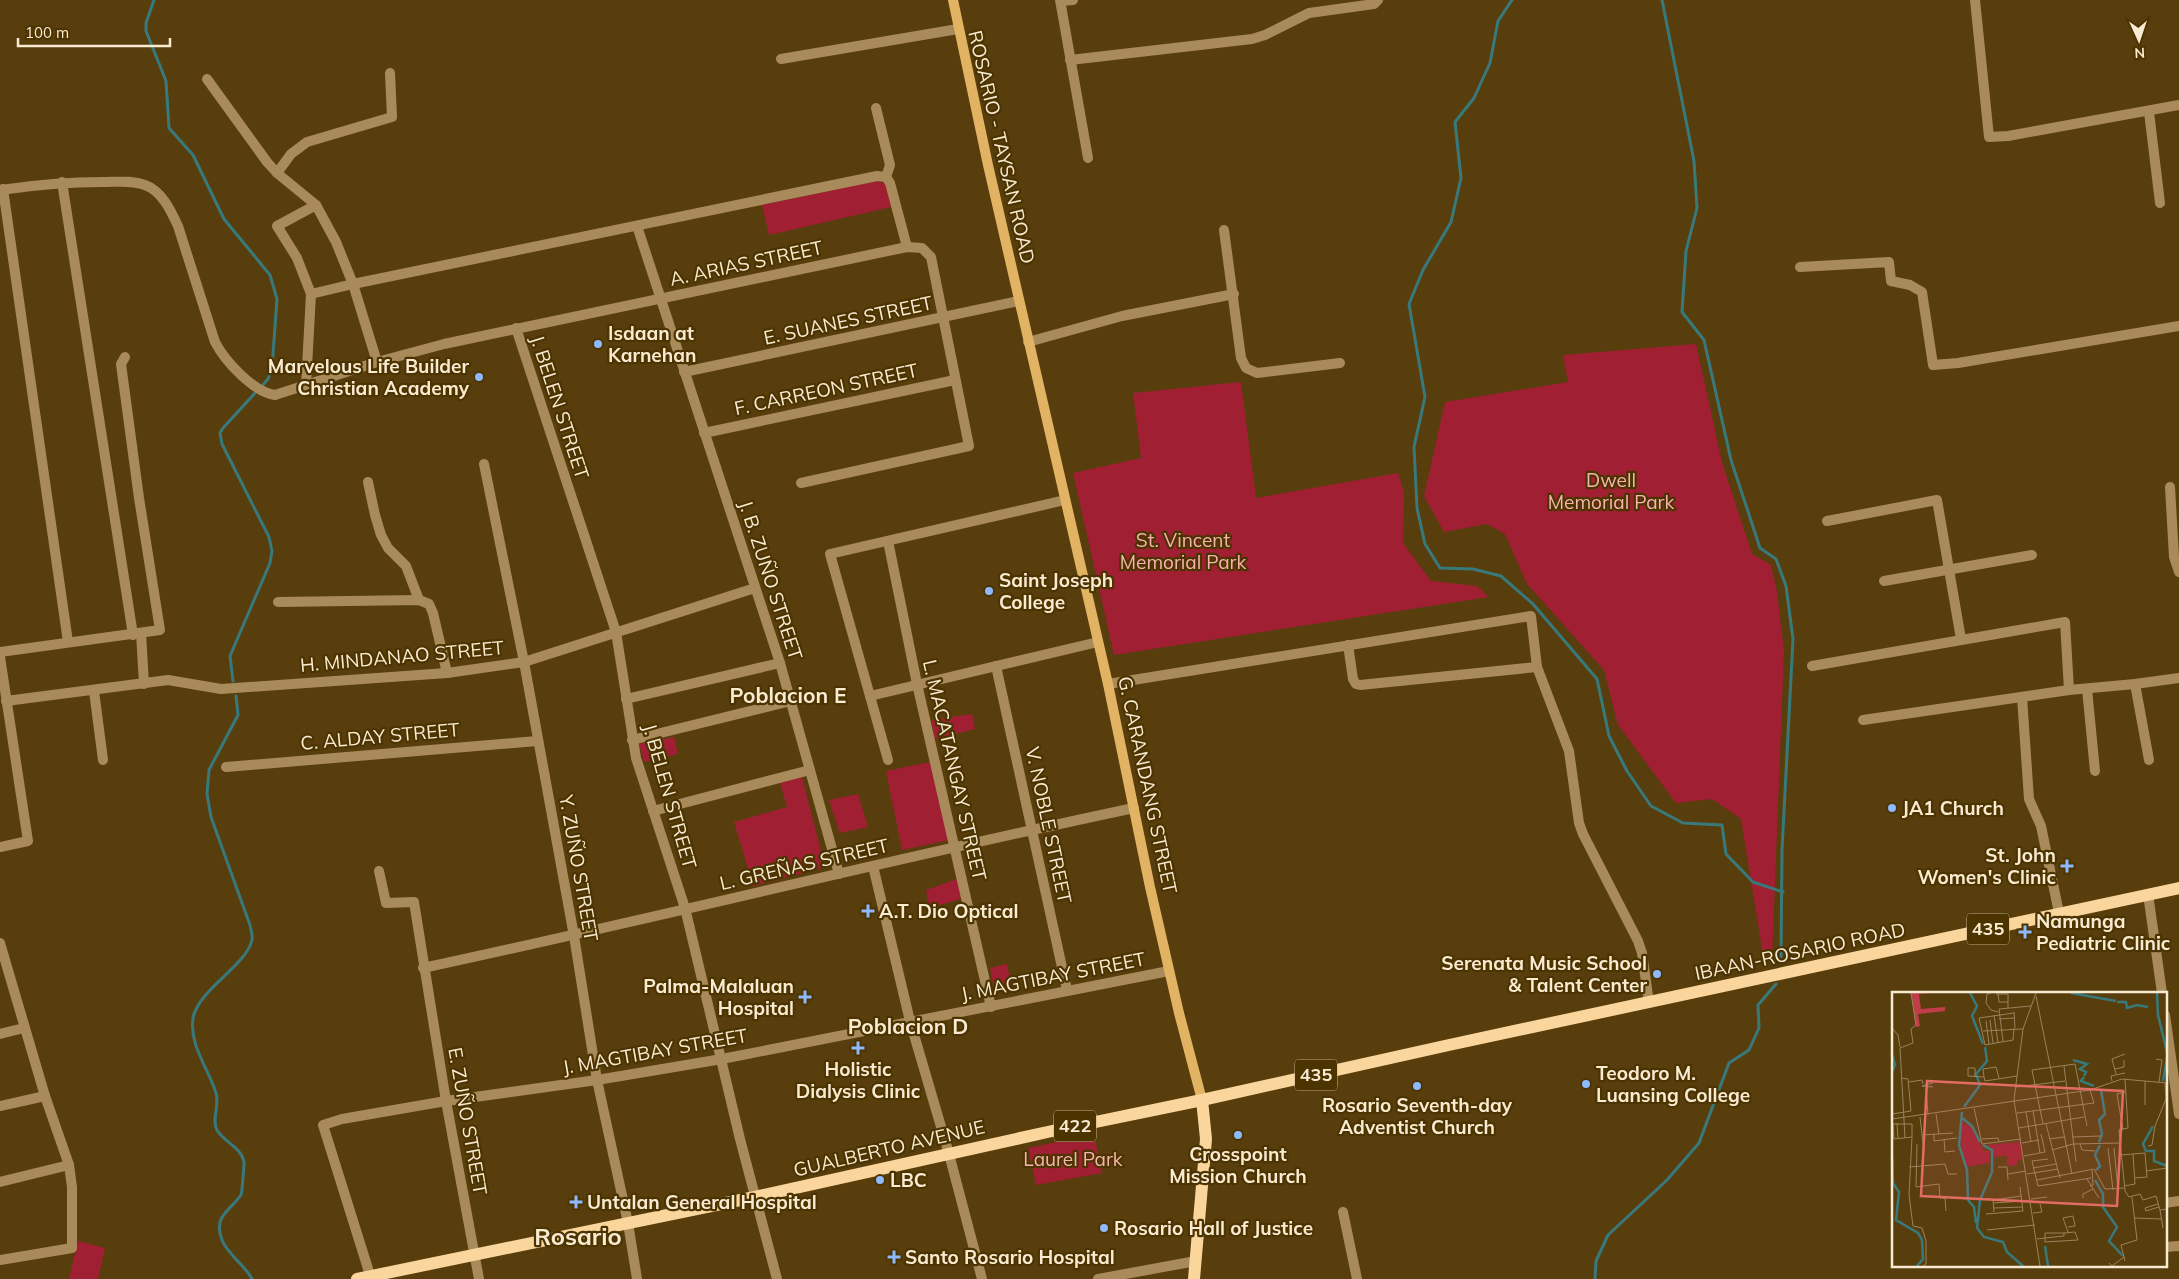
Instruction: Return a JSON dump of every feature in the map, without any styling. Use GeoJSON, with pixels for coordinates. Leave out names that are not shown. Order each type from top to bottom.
{"type":"FeatureCollection","features":[{"type":"Feature","properties":{"kind":"main road","name":"ROSARIO - TAYSAN ROAD"},"geometry":{"type":"LineString","coordinates":[[953,0],[1019,301]]}},
{"type":"Feature","properties":{"kind":"main road","name":"G. CARANDANG STREET"},"geometry":{"type":"LineString","coordinates":[[1019,301],[1108,684],[1169,971],[1202,1100],[1206,1139],[1194,1279]]}},
{"type":"Feature","properties":{"kind":"main road","name":"IBAAN-ROSARIO ROAD"},"geometry":{"type":"LineString","coordinates":[[1430,1050],[2179,888]]}},
{"type":"Feature","properties":{"kind":"main road","name":"GUALBERTO AVENUE"},"geometry":{"type":"LineString","coordinates":[[357,1279],[755,1197],[1430,1050]]}},
{"type":"Feature","properties":{"kind":"street"},"geometry":{"type":"LineString","coordinates":[[1073,0],[1060,0],[1088,158]]}},
{"type":"Feature","properties":{"kind":"street"},"geometry":{"type":"LineString","coordinates":[[1070,60],[1243,40],[1264,35],[1309,13],[1374,4],[1378,0]]}},
{"type":"Feature","properties":{"kind":"street"},"geometry":{"type":"LineString","coordinates":[[1975,0],[1989,137],[2008,136],[2149,112],[2179,105]]}},
{"type":"Feature","properties":{"kind":"street"},"geometry":{"type":"LineString","coordinates":[[781,59],[958,28]]}},
{"type":"Feature","properties":{"kind":"street"},"geometry":{"type":"LineString","coordinates":[[278,173],[291,154],[307,142],[392,117],[390,73]]}},
{"type":"Feature","properties":{"kind":"street"},"geometry":{"type":"LineString","coordinates":[[207,79],[261,155],[278,173],[316,205],[336,242],[353,284],[377,362]]}},
{"type":"Feature","properties":{"kind":"street"},"geometry":{"type":"LineString","coordinates":[[876,108],[890,165],[886,177]]}},
{"type":"Feature","properties":{"kind":"street"},"geometry":{"type":"LineString","coordinates":[[2149,112],[2160,203]]}},
{"type":"Feature","properties":{"kind":"street"},"geometry":{"type":"LineString","coordinates":[[311,294],[877,176],[886,177],[890,183],[907,247],[922,248],[931,258],[969,446],[801,483]]}},
{"type":"Feature","properties":{"kind":"street"},"geometry":{"type":"LineString","coordinates":[[62,182],[144,684]]}},
{"type":"Feature","properties":{"kind":"street","name":"A. ARIAS STREET"},"geometry":{"type":"LineString","coordinates":[[1,190],[62,182],[130,182],[146,185],[159,194],[170,209],[178,226],[215,342],[222,355],[264,393],[282,394],[377,362],[444,344],[907,247]]}},
{"type":"Feature","properties":{"kind":"street"},"geometry":{"type":"LineString","coordinates":[[1,190],[68,642]]}},
{"type":"Feature","properties":{"kind":"street"},"geometry":{"type":"LineString","coordinates":[[306,385],[311,294],[297,258],[277,226],[316,205]]}},
{"type":"Feature","properties":{"kind":"street","name":"J. B. ZUÑO STREET"},"geometry":{"type":"LineString","coordinates":[[637,226],[780,663],[839,874]]}},
{"type":"Feature","properties":{"kind":"street"},"geometry":{"type":"LineString","coordinates":[[1224,230],[1241,358],[1246,368],[1257,373],[1340,363]]}},
{"type":"Feature","properties":{"kind":"street"},"geometry":{"type":"LineString","coordinates":[[1800,267],[1889,262],[1892,281],[1910,285],[1922,292],[1933,365],[1958,363],[2179,326]]}},
{"type":"Feature","properties":{"kind":"street"},"geometry":{"type":"LineString","coordinates":[[1028,342],[1122,316],[1234,294]]}},
{"type":"Feature","properties":{"kind":"street","name":"E. SUANES STREET"},"geometry":{"type":"LineString","coordinates":[[684,372],[1019,301]]}},
{"type":"Feature","properties":{"kind":"street","name":"J. BELEN STREET"},"geometry":{"type":"LineString","coordinates":[[516,328],[616,632],[632,740],[685,908],[755,1197],[777,1279]]}},
{"type":"Feature","properties":{"kind":"street"},"geometry":{"type":"LineString","coordinates":[[0,652],[160,630],[139,498],[121,364],[125,356]]}},
{"type":"Feature","properties":{"kind":"street","name":"F. CARREON STREET"},"geometry":{"type":"LineString","coordinates":[[704,433],[955,380]]}},
{"type":"Feature","properties":{"kind":"street","name":"Y. ZUÑO STREET"},"geometry":{"type":"LineString","coordinates":[[484,464],[524,662],[574,936],[597,1080],[628,1224],[637,1279]]}},
{"type":"Feature","properties":{"kind":"street"},"geometry":{"type":"LineString","coordinates":[[368,482],[375,515],[382,535],[388,548],[406,566],[419,600]]}},
{"type":"Feature","properties":{"kind":"street"},"geometry":{"type":"LineString","coordinates":[[2170,487],[2174,557],[2179,572]]}},
{"type":"Feature","properties":{"kind":"street"},"geometry":{"type":"LineString","coordinates":[[888,760],[830,554],[1065,500]]}},
{"type":"Feature","properties":{"kind":"street"},"geometry":{"type":"LineString","coordinates":[[1827,521],[1937,500],[1961,639]]}},
{"type":"Feature","properties":{"kind":"street","name":"L. MACATANGAY STREET"},"geometry":{"type":"LineString","coordinates":[[888,540],[917,684],[991,1007]]}},
{"type":"Feature","properties":{"kind":"street"},"geometry":{"type":"LineString","coordinates":[[1884,580],[2032,555]]}},
{"type":"Feature","properties":{"kind":"street","name":"H. MINDANAO STREET"},"geometry":{"type":"LineString","coordinates":[[6,702],[168,680],[221,689],[447,673],[524,662],[755,588]]}},
{"type":"Feature","properties":{"kind":"street"},"geometry":{"type":"LineString","coordinates":[[278,602],[419,600],[429,604],[433,612],[447,673]]}},
{"type":"Feature","properties":{"kind":"street"},"geometry":{"type":"LineString","coordinates":[[1108,684],[1531,616],[1536,667],[1570,752],[1579,823],[1642,953],[1649,1003]]}},
{"type":"Feature","properties":{"kind":"street"},"geometry":{"type":"LineString","coordinates":[[1812,666],[2065,622],[2069,690]]}},
{"type":"Feature","properties":{"kind":"street"},"geometry":{"type":"LineString","coordinates":[[870,696],[1098,642]]}},
{"type":"Feature","properties":{"kind":"street"},"geometry":{"type":"LineString","coordinates":[[1348,645],[1353,679],[1356,684],[1360,685],[1536,667]]}},
{"type":"Feature","properties":{"kind":"street"},"geometry":{"type":"LineString","coordinates":[[0,657],[28,841],[0,847]]}},
{"type":"Feature","properties":{"kind":"street"},"geometry":{"type":"LineString","coordinates":[[626,699],[780,663]]}},
{"type":"Feature","properties":{"kind":"street","name":"V. NOBLE STREET"},"geometry":{"type":"LineString","coordinates":[[996,666],[1068,990]]}},
{"type":"Feature","properties":{"kind":"street"},"geometry":{"type":"LineString","coordinates":[[1862,720],[2069,690],[2179,678]]}},
{"type":"Feature","properties":{"kind":"street"},"geometry":{"type":"LineString","coordinates":[[2135,684],[2149,760]]}},
{"type":"Feature","properties":{"kind":"street"},"geometry":{"type":"LineString","coordinates":[[2086,689],[2095,771]]}},
{"type":"Feature","properties":{"kind":"street"},"geometry":{"type":"LineString","coordinates":[[94,691],[103,760]]}},
{"type":"Feature","properties":{"kind":"street"},"geometry":{"type":"LineString","coordinates":[[2022,698],[2029,799],[2041,826],[2059,913]]}},
{"type":"Feature","properties":{"kind":"street"},"geometry":{"type":"LineString","coordinates":[[632,740],[791,701]]}},
{"type":"Feature","properties":{"kind":"street","name":"C. ALDAY STREET"},"geometry":{"type":"LineString","coordinates":[[226,767],[537,741]]}},
{"type":"Feature","properties":{"kind":"street"},"geometry":{"type":"LineString","coordinates":[[653,811],[810,770]]}},
{"type":"Feature","properties":{"kind":"street","name":"L. GREÑAS STREET"},"geometry":{"type":"LineString","coordinates":[[424,968],[574,936],[685,908],[1134,808]]}},
{"type":"Feature","properties":{"kind":"street"},"geometry":{"type":"LineString","coordinates":[[873,866],[910,1021],[949,1154],[982,1279]]}},
{"type":"Feature","properties":{"kind":"street","name":"E. ZUÑO STREET"},"geometry":{"type":"LineString","coordinates":[[379,872],[386,903],[414,902],[446,1101],[478,1279]]}},
{"type":"Feature","properties":{"kind":"street"},"geometry":{"type":"LineString","coordinates":[[2148,894],[2162,992]]}},
{"type":"Feature","properties":{"kind":"street"},"geometry":{"type":"LineString","coordinates":[[0,943],[45,1096],[70,1165],[72,1187],[72,1248],[0,1260]]}},
{"type":"Feature","properties":{"kind":"street","name":"J. MAGTIBAY STREET"},"geometry":{"type":"LineString","coordinates":[[370,1275],[323,1125],[342,1119],[446,1101],[597,1080],[722,1059],[1169,971]]}},
{"type":"Feature","properties":{"kind":"street"},"geometry":{"type":"LineString","coordinates":[[2166,1022],[2179,1109]]}},
{"type":"Feature","properties":{"kind":"street"},"geometry":{"type":"LineString","coordinates":[[0,1034],[24,1028]]}},
{"type":"Feature","properties":{"kind":"street"},"geometry":{"type":"LineString","coordinates":[[0,1106],[45,1096]]}},
{"type":"Feature","properties":{"kind":"street"},"geometry":{"type":"LineString","coordinates":[[0,1182],[70,1165]]}},
{"type":"Feature","properties":{"kind":"street"},"geometry":{"type":"LineString","coordinates":[[2166,1203],[2179,1201]]}},
{"type":"Feature","properties":{"kind":"street"},"geometry":{"type":"LineString","coordinates":[[1343,1212],[1357,1279]]}},
{"type":"Feature","properties":{"kind":"street"},"geometry":{"type":"LineString","coordinates":[[2166,1247],[2179,1246]]}},
{"type":"Feature","properties":{"kind":"street"},"geometry":{"type":"LineString","coordinates":[[1098,1279],[1196,1261]]}},
{"type":"Feature","properties":{"kind":"green space"},"geometry":{"type":"Polygon","coordinates":[[[876,181],[886,184],[891,207],[769,235],[762,205],[876,181]]]}},
{"type":"Feature","properties":{"kind":"green space","name":"Dwell Memorial Park"},"geometry":{"type":"Polygon","coordinates":[[[1696,344],[1722,462],[1752,554],[1771,565],[1777,592],[1784,652],[1772,959],[1764,961],[1741,819],[1712,799],[1676,803],[1618,725],[1604,670],[1527,584],[1505,534],[1487,524],[1444,532],[1424,496],[1445,402],[1568,382],[1563,355],[1696,344]]]}},
{"type":"Feature","properties":{"kind":"green space","name":"St. Vincent Memorial Park"},"geometry":{"type":"Polygon","coordinates":[[[1241,382],[1256,498],[1398,473],[1404,492],[1403,543],[1431,581],[1477,586],[1489,597],[1114,655],[1073,473],[1141,458],[1133,393],[1241,382]]]}},
{"type":"Feature","properties":{"kind":"green space"},"geometry":{"type":"Polygon","coordinates":[[[972,714],[975,729],[935,739],[931,720],[972,714]]]}},
{"type":"Feature","properties":{"kind":"green space"},"geometry":{"type":"Polygon","coordinates":[[[674,737],[678,754],[644,762],[639,744],[674,737]]]}},
{"type":"Feature","properties":{"kind":"green space"},"geometry":{"type":"Polygon","coordinates":[[[930,762],[949,840],[902,850],[886,771],[930,762]]]}},
{"type":"Feature","properties":{"kind":"green space"},"geometry":{"type":"Polygon","coordinates":[[[802,777],[825,867],[753,886],[734,822],[787,807],[780,783],[802,777]]]}},
{"type":"Feature","properties":{"kind":"green space"},"geometry":{"type":"Polygon","coordinates":[[[858,794],[868,827],[840,833],[829,800],[858,794]]]}},
{"type":"Feature","properties":{"kind":"green space"},"geometry":{"type":"Polygon","coordinates":[[[957,879],[961,899],[929,908],[926,890],[957,879]]]}},
{"type":"Feature","properties":{"kind":"green space"},"geometry":{"type":"Polygon","coordinates":[[[1007,964],[1012,989],[995,993],[990,968],[1007,964]]]}},
{"type":"Feature","properties":{"kind":"green space","name":"Laurel Park"},"geometry":{"type":"Polygon","coordinates":[[[1094,1134],[1102,1173],[1036,1185],[1028,1148],[1094,1134]]]}},
{"type":"Feature","properties":{"kind":"green space"},"geometry":{"type":"Polygon","coordinates":[[[78,1241],[105,1248],[98,1279],[69,1279],[78,1241]]]}},
{"type":"Feature","properties":{"kind":"waterway"},"geometry":{"type":"LineString","coordinates":[[154,0],[146,23],[146,31],[166,81],[169,128],[193,155],[224,219],[270,275],[277,299],[272,368],[268,379],[262,386]]}},
{"type":"Feature","properties":{"kind":"waterway"},"geometry":{"type":"LineString","coordinates":[[1512,0],[1498,21],[1490,63],[1474,98],[1455,122],[1461,178],[1451,222],[1423,270],[1409,304],[1425,397],[1414,447],[1417,508],[1425,544],[1440,568],[1473,569],[1501,576],[1533,604],[1597,679],[1609,736],[1627,771],[1651,806],[1683,823],[1722,825],[1726,854],[1753,882],[1783,892]]}},
{"type":"Feature","properties":{"kind":"waterway"},"geometry":{"type":"LineString","coordinates":[[1662,0],[1694,161],[1697,208],[1686,251],[1682,312],[1704,340],[1731,460],[1760,548],[1776,559],[1786,586],[1793,639],[1782,850],[1781,957]]}},
{"type":"Feature","properties":{"kind":"waterway"},"geometry":{"type":"LineString","coordinates":[[233,681],[230,656],[270,563],[272,551],[269,537],[222,444],[220,433],[255,393]]}},
{"type":"Feature","properties":{"kind":"waterway"},"geometry":{"type":"LineString","coordinates":[[236,696],[238,715],[209,770],[207,794],[211,817],[250,925],[252,938],[248,950],[241,959],[203,998],[193,1018],[193,1028],[200,1057],[216,1093],[215,1126],[220,1134],[240,1153],[244,1162],[241,1195],[221,1220],[219,1225],[220,1232],[225,1245],[252,1279]]}},
{"type":"Feature","properties":{"kind":"waterway"},"geometry":{"type":"LineString","coordinates":[[1595,1279],[1596,1261],[1608,1235],[1667,1180],[1699,1143],[1729,1063],[1749,1050],[1759,1028],[1758,1005],[1776,984]]}},
{"type":"Feature","properties":{"kind":"place","name":"Isdaan at Karnehan"},"geometry":{"type":"Point","coordinates":[598,344]}},
{"type":"Feature","properties":{"kind":"place","name":"Marvelous Life Builder Christian Academy"},"geometry":{"type":"Point","coordinates":[479,377]}},
{"type":"Feature","properties":{"kind":"place","name":"Saint Joseph College"},"geometry":{"type":"Point","coordinates":[989,591]}},
{"type":"Feature","properties":{"kind":"place","name":"JA1 Church"},"geometry":{"type":"Point","coordinates":[1892,808]}},
{"type":"Feature","properties":{"kind":"place","name":"St. John Women's Clinic"},"geometry":{"type":"Point","coordinates":[2067,866]}},
{"type":"Feature","properties":{"kind":"place","name":"A.T. Dio Optical"},"geometry":{"type":"Point","coordinates":[868,911]}},
{"type":"Feature","properties":{"kind":"place","name":"Namunga Pediatric Clinic"},"geometry":{"type":"Point","coordinates":[2025,932]}},
{"type":"Feature","properties":{"kind":"place","name":"Serenata Music School & Talent Center"},"geometry":{"type":"Point","coordinates":[1657,974]}},
{"type":"Feature","properties":{"kind":"place","name":"Palma-Malaluan Hospital"},"geometry":{"type":"Point","coordinates":[805,997]}},
{"type":"Feature","properties":{"kind":"place","name":"Holistic Dialysis Clinic"},"geometry":{"type":"Point","coordinates":[858,1048]}},
{"type":"Feature","properties":{"kind":"place","name":"Teodoro M. Luansing College"},"geometry":{"type":"Point","coordinates":[1586,1084]}},
{"type":"Feature","properties":{"kind":"place","name":"Rosario Seventh-day Adventist Church"},"geometry":{"type":"Point","coordinates":[1417,1086]}},
{"type":"Feature","properties":{"kind":"place","name":"Crosspoint Mission Church"},"geometry":{"type":"Point","coordinates":[1238,1135]}},
{"type":"Feature","properties":{"kind":"place","name":"LBC"},"geometry":{"type":"Point","coordinates":[880,1180]}},
{"type":"Feature","properties":{"kind":"place","name":"Untalan General Hospital"},"geometry":{"type":"Point","coordinates":[576,1202]}},
{"type":"Feature","properties":{"kind":"place","name":"Rosario Hall of Justice"},"geometry":{"type":"Point","coordinates":[1104,1228]}},
{"type":"Feature","properties":{"kind":"place","name":"Santo Rosario Hospital"},"geometry":{"type":"Point","coordinates":[894,1257]}},
{"type":"Feature","properties":{"kind":"district","name":"Poblacion E"},"geometry":{"type":"Point","coordinates":[788,696]}},
{"type":"Feature","properties":{"kind":"district","name":"Poblacion D"},"geometry":{"type":"Point","coordinates":[908,1027]}},
{"type":"Feature","properties":{"kind":"district","name":"Rosario"},"geometry":{"type":"Point","coordinates":[578,1237]}}]}
